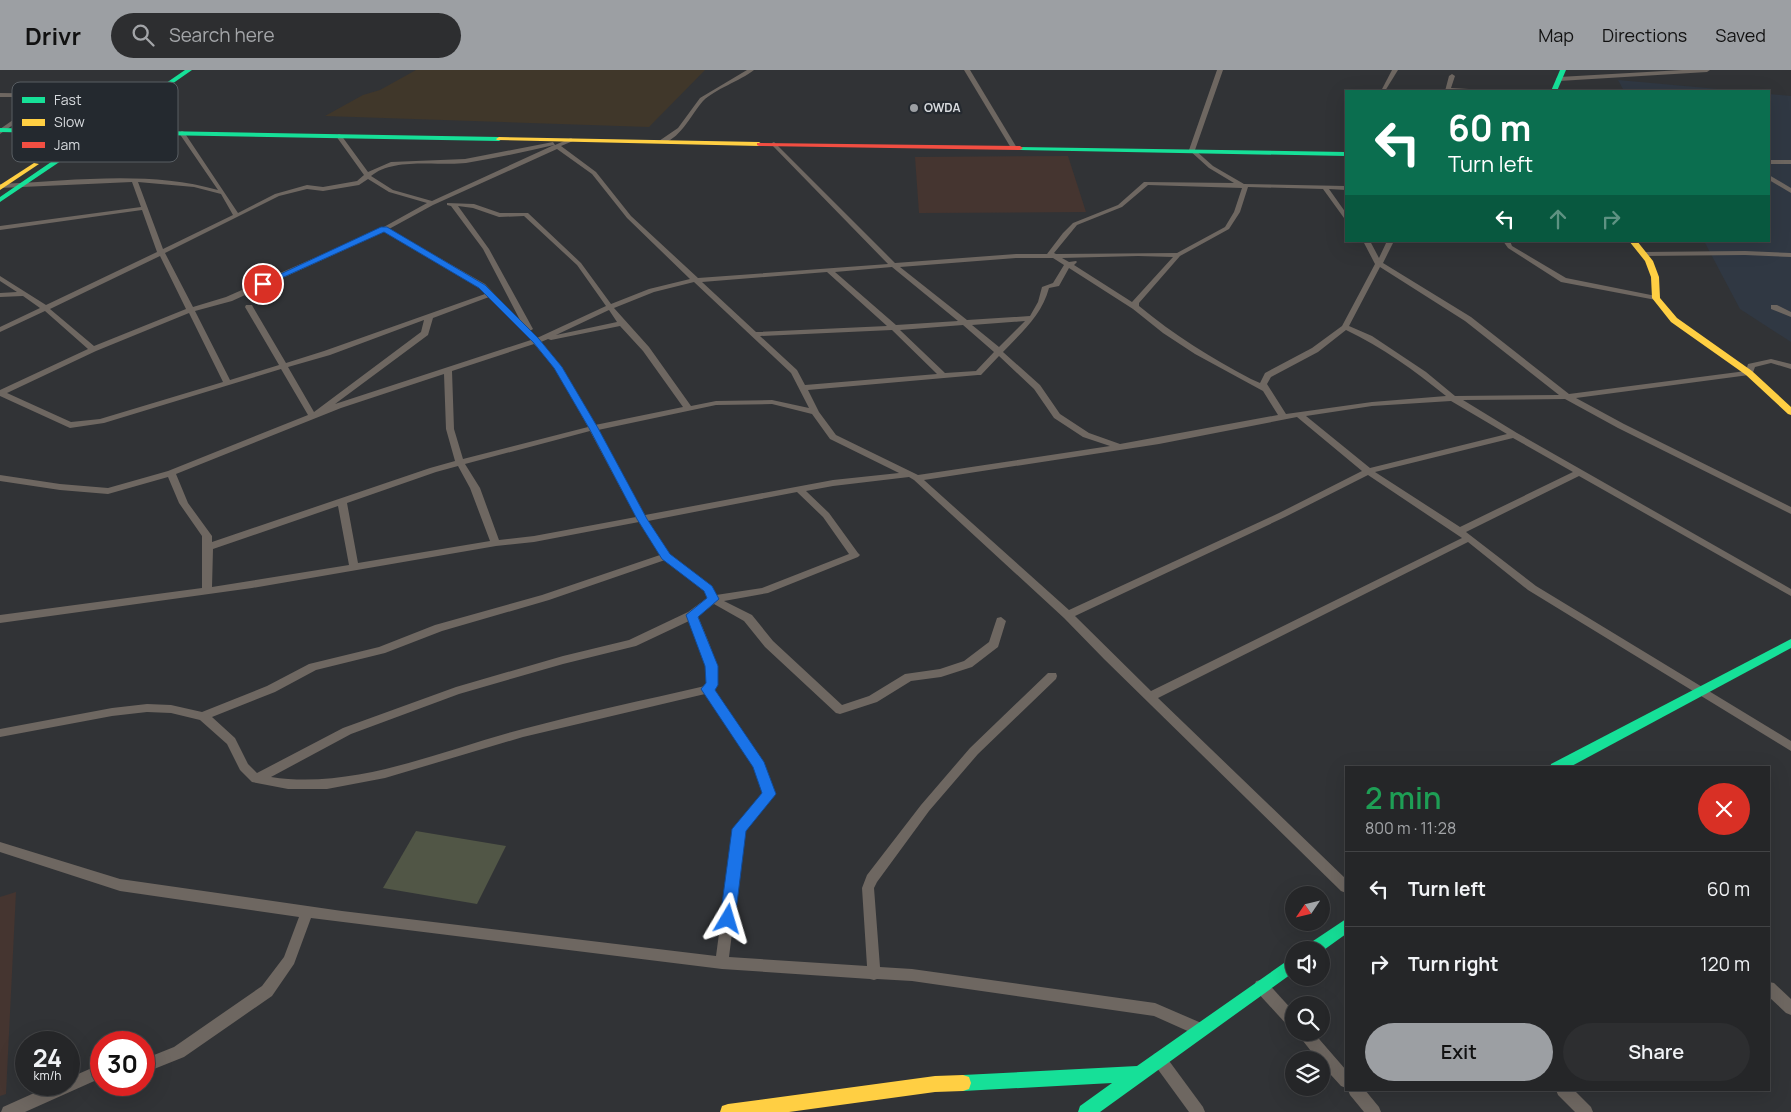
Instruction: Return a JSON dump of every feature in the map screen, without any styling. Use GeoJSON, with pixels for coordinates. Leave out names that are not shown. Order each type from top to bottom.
{"type":"FeatureCollection","features":[{"type":"Feature","properties":{"kind":"street"},"geometry":{"type":"LineString","coordinates":[[158,82],[176,70]]}},
{"type":"Feature","properties":{"kind":"street"},"geometry":{"type":"LineString","coordinates":[[172,82],[189,70]]}},
{"type":"Feature","properties":{"kind":"street"},"geometry":{"type":"LineString","coordinates":[[661,142],[680,129],[702,99],[751,70]]}},
{"type":"Feature","properties":{"kind":"street"},"geometry":{"type":"LineString","coordinates":[[967,70],[1014,148]]}},
{"type":"Feature","properties":{"kind":"street"},"geometry":{"type":"LineString","coordinates":[[1192,150],[1220,70]]}},
{"type":"Feature","properties":{"kind":"street"},"geometry":{"type":"LineString","coordinates":[[1384,90],[1395,70]]}},
{"type":"Feature","properties":{"kind":"street"},"geometry":{"type":"LineString","coordinates":[[1554,90],[1561,75],[1707,70]]}},
{"type":"Feature","properties":{"kind":"street"},"geometry":{"type":"LineString","coordinates":[[1447,90],[1452,76]]}},
{"type":"Feature","properties":{"kind":"street"},"geometry":{"type":"LineString","coordinates":[[1,131],[12,123]]}},
{"type":"Feature","properties":{"kind":"street"},"geometry":{"type":"LineString","coordinates":[[178,133],[1345,154]]}},
{"type":"Feature","properties":{"kind":"street"},"geometry":{"type":"LineString","coordinates":[[182,133],[223,192],[237,216]]}},
{"type":"Feature","properties":{"kind":"street"},"geometry":{"type":"LineString","coordinates":[[338,136],[368,176],[391,191],[432,203],[474,206],[500,215],[526,214],[579,264],[622,323],[646,349],[688,408]]}},
{"type":"Feature","properties":{"kind":"street"},"geometry":{"type":"LineString","coordinates":[[0,393],[93,349],[190,310],[229,299],[384,229],[432,203],[571,140]]}},
{"type":"Feature","properties":{"kind":"street"},"geometry":{"type":"LineString","coordinates":[[0,330],[44,307],[237,216],[266,199],[292,190],[307,187],[322,189],[359,183],[373,171],[391,164],[465,161],[571,140]]}},
{"type":"Feature","properties":{"kind":"street"},"geometry":{"type":"LineString","coordinates":[[774,144],[893,265],[965,323],[1037,387],[1057,416],[1086,435],[1119,446]]}},
{"type":"Feature","properties":{"kind":"street"},"geometry":{"type":"LineString","coordinates":[[557,146],[594,173],[629,217],[794,372],[815,412],[833,437],[913,476],[1068,615],[1345,886]]}},
{"type":"Feature","properties":{"kind":"street"},"geometry":{"type":"LineString","coordinates":[[1192,150],[1210,167],[1245,187]]}},
{"type":"Feature","properties":{"kind":"street"},"geometry":{"type":"LineString","coordinates":[[1,186],[38,162]]}},
{"type":"Feature","properties":{"kind":"street"},"geometry":{"type":"LineString","coordinates":[[0,200],[56,162]]}},
{"type":"Feature","properties":{"kind":"street"},"geometry":{"type":"LineString","coordinates":[[1770,162],[1791,162]]}},
{"type":"Feature","properties":{"kind":"street"},"geometry":{"type":"LineString","coordinates":[[1770,178],[1791,192]]}},
{"type":"Feature","properties":{"kind":"street"},"geometry":{"type":"LineString","coordinates":[[1,186],[134,180],[194,185],[223,192]]}},
{"type":"Feature","properties":{"kind":"street"},"geometry":{"type":"LineString","coordinates":[[134,180],[161,252],[228,383]]}},
{"type":"Feature","properties":{"kind":"street"},"geometry":{"type":"LineString","coordinates":[[1265,388],[1221,367],[1166,331],[1136,308],[1050,253],[1075,224],[1120,206],[1146,183],[1245,187],[1345,188]]}},
{"type":"Feature","properties":{"kind":"street"},"geometry":{"type":"LineString","coordinates":[[1136,308],[1135,303],[1142,292],[1178,254],[1227,228],[1237,212],[1242,190],[1245,187]]}},
{"type":"Feature","properties":{"kind":"street"},"geometry":{"type":"LineString","coordinates":[[1325,188],[1345,216]]}},
{"type":"Feature","properties":{"kind":"street"},"geometry":{"type":"LineString","coordinates":[[453,204],[486,249],[536,341]]}},
{"type":"Feature","properties":{"kind":"street"},"geometry":{"type":"LineString","coordinates":[[0,228],[144,208]]}},
{"type":"Feature","properties":{"kind":"street"},"geometry":{"type":"LineString","coordinates":[[384,229],[482,286],[536,341],[558,367],[594,428],[642,519],[666,556],[708,588],[713,599],[748,618],[769,644],[840,710],[872,699],[910,677],[941,673],[968,664],[994,644],[1001,621]]}},
{"type":"Feature","properties":{"kind":"street"},"geometry":{"type":"LineString","coordinates":[[1367,242],[1378,263],[1468,318],[1567,397],[1791,511]]}},
{"type":"Feature","properties":{"kind":"street"},"geometry":{"type":"LineString","coordinates":[[1284,418],[1263,384],[1268,374],[1315,350],[1345,327],[1390,242]]}},
{"type":"Feature","properties":{"kind":"street"},"geometry":{"type":"LineString","coordinates":[[1507,242],[1510,247],[1564,280],[1656,298]]}},
{"type":"Feature","properties":{"kind":"street"},"geometry":{"type":"LineString","coordinates":[[1634,242],[1649,261],[1655,277],[1656,298],[1674,320],[1749,373],[1791,412]]}},
{"type":"Feature","properties":{"kind":"street"},"geometry":{"type":"LineString","coordinates":[[536,341],[634,296],[673,283],[695,280],[1016,256],[1055,257],[1138,252],[1178,254]]}},
{"type":"Feature","properties":{"kind":"street"},"geometry":{"type":"LineString","coordinates":[[1644,254],[1791,254]]}},
{"type":"Feature","properties":{"kind":"street"},"geometry":{"type":"LineString","coordinates":[[803,388],[978,373],[1032,318],[1042,302],[1046,287],[1056,284],[1068,265],[1088,255]]}},
{"type":"Feature","properties":{"kind":"street"},"geometry":{"type":"LineString","coordinates":[[829,270],[894,328],[943,376]]}},
{"type":"Feature","properties":{"kind":"street"},"geometry":{"type":"LineString","coordinates":[[0,278],[3,284],[25,294],[44,307],[93,349]]}},
{"type":"Feature","properties":{"kind":"street"},"geometry":{"type":"LineString","coordinates":[[0,295],[25,294]]}},
{"type":"Feature","properties":{"kind":"street"},"geometry":{"type":"LineString","coordinates":[[0,393],[70,425],[101,421],[284,366],[429,317],[490,294]]}},
{"type":"Feature","properties":{"kind":"street"},"geometry":{"type":"LineString","coordinates":[[250,306],[313,417]]}},
{"type":"Feature","properties":{"kind":"street"},"geometry":{"type":"LineString","coordinates":[[1774,307],[1791,315]]}},
{"type":"Feature","properties":{"kind":"street"},"geometry":{"type":"LineString","coordinates":[[313,417],[425,333],[429,317]]}},
{"type":"Feature","properties":{"kind":"street"},"geometry":{"type":"LineString","coordinates":[[755,334],[894,328],[1032,318]]}},
{"type":"Feature","properties":{"kind":"street"},"geometry":{"type":"LineString","coordinates":[[0,478],[60,487],[108,491],[171,473],[313,417],[448,369],[536,341],[622,323]]}},
{"type":"Feature","properties":{"kind":"street"},"geometry":{"type":"LineString","coordinates":[[1345,327],[1369,338],[1423,374],[1453,398],[1514,435],[1791,593]]}},
{"type":"Feature","properties":{"kind":"street"},"geometry":{"type":"LineString","coordinates":[[1749,373],[1751,366],[1771,361],[1791,367]]}},
{"type":"Feature","properties":{"kind":"street"},"geometry":{"type":"LineString","coordinates":[[448,369],[450,429],[460,463],[476,488],[496,543]]}},
{"type":"Feature","properties":{"kind":"street"},"geometry":{"type":"LineString","coordinates":[[0,619],[206,591],[496,543],[534,539],[833,484],[913,476],[1119,446],[1299,414],[1372,404],[1453,398],[1567,397],[1749,373]]}},
{"type":"Feature","properties":{"kind":"street"},"geometry":{"type":"LineString","coordinates":[[208,547],[460,463],[594,428],[716,403],[772,402],[815,412]]}},
{"type":"Feature","properties":{"kind":"street"},"geometry":{"type":"LineString","coordinates":[[1299,414],[1368,471],[1464,534],[1532,588],[1791,747]]}},
{"type":"Feature","properties":{"kind":"street"},"geometry":{"type":"LineString","coordinates":[[1068,615],[1282,515],[1368,471],[1514,435]]}},
{"type":"Feature","properties":{"kind":"street"},"geometry":{"type":"LineString","coordinates":[[171,473],[184,503],[207,536],[206,591]]}},
{"type":"Feature","properties":{"kind":"street"},"geometry":{"type":"LineString","coordinates":[[1150,697],[1578,473]]}},
{"type":"Feature","properties":{"kind":"street"},"geometry":{"type":"LineString","coordinates":[[256,779],[347,730],[456,691],[563,660],[632,643],[692,615],[713,599],[764,591],[855,555],[826,515],[800,490]]}},
{"type":"Feature","properties":{"kind":"street"},"geometry":{"type":"LineString","coordinates":[[342,502],[354,567]]}},
{"type":"Feature","properties":{"kind":"street"},"geometry":{"type":"LineString","coordinates":[[203,716],[271,690],[313,667],[381,650],[439,628],[545,598],[666,556]]}},
{"type":"Feature","properties":{"kind":"street"},"geometry":{"type":"LineString","coordinates":[[0,733],[112,712],[147,708],[171,709],[203,716],[230,741],[244,767],[256,779],[288,784],[327,784],[385,773],[523,733],[708,689],[712,685],[712,666],[692,615]]}},
{"type":"Feature","properties":{"kind":"street"},"geometry":{"type":"LineString","coordinates":[[1560,766],[1791,643]]}},
{"type":"Feature","properties":{"kind":"street"},"geometry":{"type":"LineString","coordinates":[[874,974],[868,888],[871,878],[925,808],[974,751],[1052,676]]}},
{"type":"Feature","properties":{"kind":"street"},"geometry":{"type":"LineString","coordinates":[[708,689],[759,765],[770,794],[739,829],[722,963]]}},
{"type":"Feature","properties":{"kind":"street"},"geometry":{"type":"LineString","coordinates":[[0,847],[120,885],[307,912],[722,963],[912,975],[1155,1010],[1201,1030]]}},
{"type":"Feature","properties":{"kind":"street"},"geometry":{"type":"LineString","coordinates":[[155,1062],[180,1052],[266,991],[289,960],[307,912]]}},
{"type":"Feature","properties":{"kind":"street"},"geometry":{"type":"LineString","coordinates":[[1325,941],[1345,927]]}},
{"type":"Feature","properties":{"kind":"street"},"geometry":{"type":"LineString","coordinates":[[1086,1112],[1285,969]]}},
{"type":"Feature","properties":{"kind":"street"},"geometry":{"type":"LineString","coordinates":[[1261,986],[1285,1012]]}},
{"type":"Feature","properties":{"kind":"street"},"geometry":{"type":"LineString","coordinates":[[1770,989],[1791,1008]]}},
{"type":"Feature","properties":{"kind":"street"},"geometry":{"type":"LineString","coordinates":[[1311,1041],[1345,1080]]}},
{"type":"Feature","properties":{"kind":"street"},"geometry":{"type":"LineString","coordinates":[[1159,1060],[1198,1112]]}},
{"type":"Feature","properties":{"kind":"street"},"geometry":{"type":"LineString","coordinates":[[728,1112],[935,1084],[1138,1074]]}},
{"type":"Feature","properties":{"kind":"street"},"geometry":{"type":"LineString","coordinates":[[8,1112],[90,1076]]}},
{"type":"Feature","properties":{"kind":"street"},"geometry":{"type":"LineString","coordinates":[[1356,1091],[1374,1112]]}},
{"type":"Feature","properties":{"kind":"street"},"geometry":{"type":"LineString","coordinates":[[1564,1091],[1586,1112]]}},
{"type":"Feature","properties":{"kind":"shaded area"},"geometry":{"type":"Polygon","coordinates":[[[416,70],[705,70],[649,127],[325,116],[363,95],[380,90],[416,70]]]}},
{"type":"Feature","properties":{"kind":"shaded area"},"geometry":{"type":"Polygon","coordinates":[[[1618,80],[1729,90],[1623,90],[1618,80]]]}},
{"type":"Feature","properties":{"kind":"shaded area"},"geometry":{"type":"Polygon","coordinates":[[[1770,94],[1791,96],[1791,342],[1740,309],[1705,242],[1770,242],[1770,94]]]}},
{"type":"Feature","properties":{"kind":"shaded area"},"geometry":{"type":"Polygon","coordinates":[[[1068,156],[1086,212],[919,213],[915,157],[1068,156]]]}},
{"type":"Feature","properties":{"kind":"shaded area"},"geometry":{"type":"Polygon","coordinates":[[[16,892],[6,1094],[0,1096],[0,897],[16,892]]]}},
{"type":"Feature","properties":{"kind":"green space"},"geometry":{"type":"Polygon","coordinates":[[[416,831],[506,846],[477,904],[383,888],[416,831]]]}},
{"type":"Feature","properties":{"kind":"traffic: fast"},"geometry":{"type":"LineString","coordinates":[[172,82],[189,70]]}},
{"type":"Feature","properties":{"kind":"traffic: fast"},"geometry":{"type":"LineString","coordinates":[[1554,90],[1563,70]]}},
{"type":"Feature","properties":{"kind":"traffic: fast"},"geometry":{"type":"LineString","coordinates":[[0,130],[12,130]]}},
{"type":"Feature","properties":{"kind":"traffic: fast"},"geometry":{"type":"LineString","coordinates":[[178,133],[499,139]]}},
{"type":"Feature","properties":{"kind":"traffic: fast"},"geometry":{"type":"LineString","coordinates":[[1020,148],[1345,154]]}},
{"type":"Feature","properties":{"kind":"traffic: fast"},"geometry":{"type":"LineString","coordinates":[[0,200],[55,162]]}},
{"type":"Feature","properties":{"kind":"traffic: fast"},"geometry":{"type":"LineString","coordinates":[[1560,766],[1791,643]]}},
{"type":"Feature","properties":{"kind":"traffic: fast"},"geometry":{"type":"LineString","coordinates":[[1325,941],[1345,927]]}},
{"type":"Feature","properties":{"kind":"traffic: fast"},"geometry":{"type":"LineString","coordinates":[[1086,1112],[1285,969]]}},
{"type":"Feature","properties":{"kind":"traffic: fast"},"geometry":{"type":"LineString","coordinates":[[963,1083],[1138,1074]]}},
{"type":"Feature","properties":{"kind":"traffic: slow"},"geometry":{"type":"LineString","coordinates":[[499,139],[759,144]]}},
{"type":"Feature","properties":{"kind":"traffic: slow"},"geometry":{"type":"LineString","coordinates":[[0,188],[36,164]]}},
{"type":"Feature","properties":{"kind":"traffic: slow"},"geometry":{"type":"LineString","coordinates":[[1634,242],[1649,261],[1655,277],[1656,298],[1674,320],[1749,373],[1791,412]]}},
{"type":"Feature","properties":{"kind":"traffic: slow"},"geometry":{"type":"LineString","coordinates":[[728,1112],[935,1084],[963,1083]]}},
{"type":"Feature","properties":{"kind":"traffic: jam"},"geometry":{"type":"LineString","coordinates":[[759,144],[1020,148]]}},
{"type":"Feature","properties":{"kind":"place","name":"OWDA"},"geometry":{"type":"Point","coordinates":[914,108]}},
{"type":"Feature","properties":{"kind":"route"},"geometry":{"type":"LineString","coordinates":[[263,284],[384,229],[482,286],[536,341],[558,367],[594,428],[642,519],[666,556],[708,588],[713,599],[692,615],[712,666],[712,685],[708,689],[759,765],[770,794],[739,829],[728,919]]}}]}
